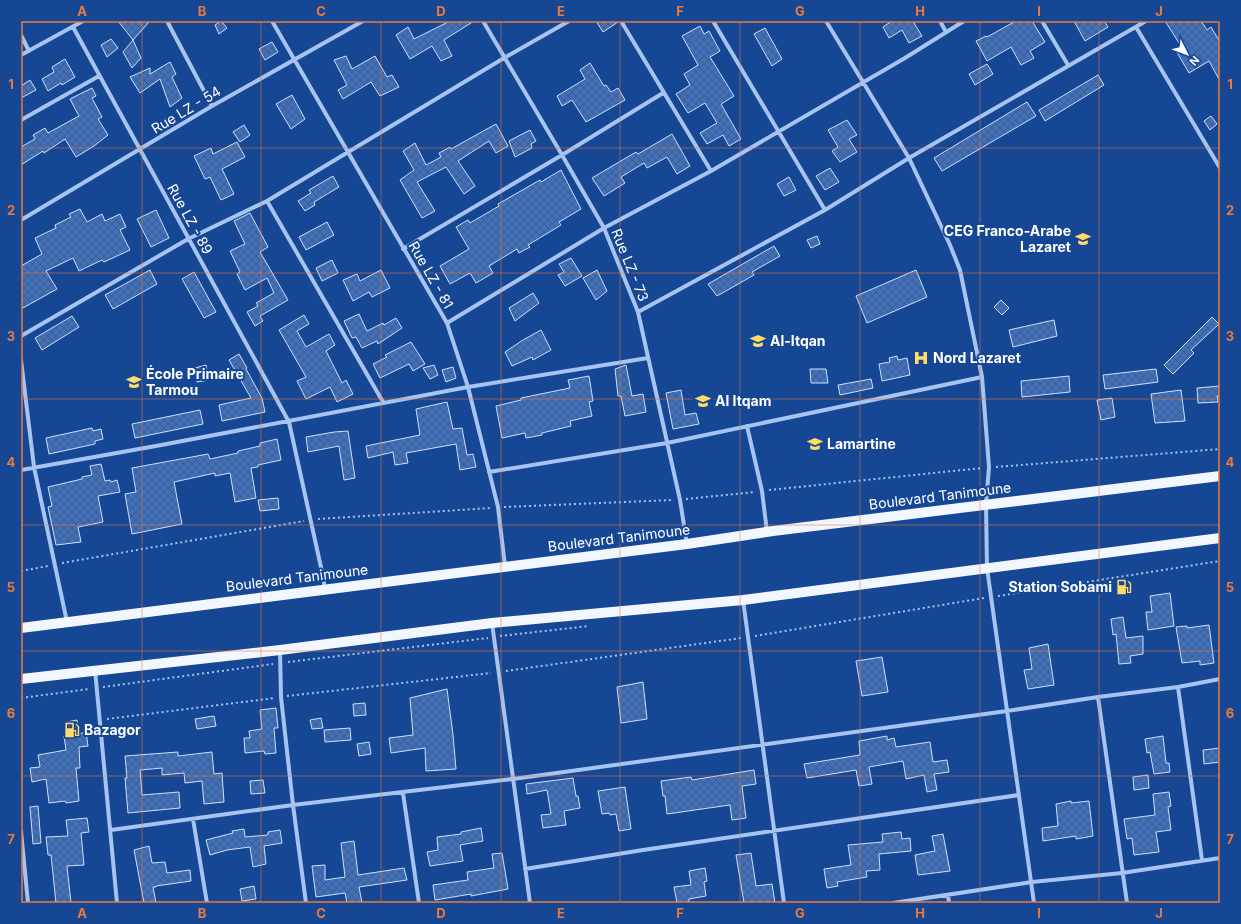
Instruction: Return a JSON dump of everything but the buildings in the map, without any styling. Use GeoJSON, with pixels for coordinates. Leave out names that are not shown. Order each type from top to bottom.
{"type":"FeatureCollection","features":[{"type":"Feature","properties":{"kind":"main road","name":"Boulevard Tanimoune"},"geometry":{"type":"LineString","coordinates":[[21,628],[687,544],[767,532],[986,504],[1220,476]]}},
{"type":"Feature","properties":{"kind":"main road"},"geometry":{"type":"LineString","coordinates":[[21,679],[280,650],[492,623],[743,600],[1220,538]]}},
{"type":"Feature","properties":{"kind":"street"},"geometry":{"type":"LineString","coordinates":[[21,55],[83,21]]}},
{"type":"Feature","properties":{"kind":"street"},"geometry":{"type":"LineString","coordinates":[[166,21],[212,106]]}},
{"type":"Feature","properties":{"kind":"street","name":"Rue LZ - 81"},"geometry":{"type":"LineString","coordinates":[[272,21],[446,323],[468,387],[498,508],[505,566]]}},
{"type":"Feature","properties":{"kind":"street","name":"Rue LZ - 54"},"geometry":{"type":"LineString","coordinates":[[21,220],[139,151],[212,106],[295,61],[363,21]]}},
{"type":"Feature","properties":{"kind":"street","name":"Rue LZ - 73"},"geometry":{"type":"LineString","coordinates":[[483,21],[604,228],[638,312],[680,500],[687,544]]}},
{"type":"Feature","properties":{"kind":"street"},"geometry":{"type":"LineString","coordinates":[[21,336],[188,239],[267,201],[504,58],[569,21]]}},
{"type":"Feature","properties":{"kind":"street"},"geometry":{"type":"LineString","coordinates":[[621,21],[663,93],[712,171]]}},
{"type":"Feature","properties":{"kind":"street"},"geometry":{"type":"LineString","coordinates":[[712,21],[825,210]]}},
{"type":"Feature","properties":{"kind":"street"},"geometry":{"type":"LineString","coordinates":[[826,21],[862,83],[909,158],[950,244],[960,270],[982,377],[989,467],[986,504],[987,568],[1034,903]]}},
{"type":"Feature","properties":{"kind":"street"},"geometry":{"type":"LineString","coordinates":[[940,21],[946,32]]}},
{"type":"Feature","properties":{"kind":"street"},"geometry":{"type":"LineString","coordinates":[[446,323],[604,228],[712,171],[779,132],[964,21]]}},
{"type":"Feature","properties":{"kind":"street"},"geometry":{"type":"LineString","coordinates":[[1042,21],[1068,65]]}},
{"type":"Feature","properties":{"kind":"street"},"geometry":{"type":"LineString","coordinates":[[638,312],[825,210],[909,158],[1146,21]]}},
{"type":"Feature","properties":{"kind":"street","name":"Rue LZ - 89"},"geometry":{"type":"LineString","coordinates":[[72,27],[289,422],[324,581],[324,589]]}},
{"type":"Feature","properties":{"kind":"street"},"geometry":{"type":"LineString","coordinates":[[1136,27],[1220,166]]}},
{"type":"Feature","properties":{"kind":"street"},"geometry":{"type":"LineString","coordinates":[[21,35],[29,51]]}},
{"type":"Feature","properties":{"kind":"street"},"geometry":{"type":"LineString","coordinates":[[21,120],[99,76]]}},
{"type":"Feature","properties":{"kind":"street"},"geometry":{"type":"LineString","coordinates":[[403,249],[562,155],[663,93]]}},
{"type":"Feature","properties":{"kind":"street"},"geometry":{"type":"LineString","coordinates":[[267,201],[383,402]]}},
{"type":"Feature","properties":{"kind":"street"},"geometry":{"type":"LineString","coordinates":[[21,470],[289,422],[383,402],[648,358]]}},
{"type":"Feature","properties":{"kind":"street"},"geometry":{"type":"LineString","coordinates":[[21,360],[34,467],[67,622]]}},
{"type":"Feature","properties":{"kind":"street"},"geometry":{"type":"LineString","coordinates":[[489,472],[667,443],[982,377]]}},
{"type":"Feature","properties":{"kind":"street"},"geometry":{"type":"LineString","coordinates":[[747,426],[762,491],[767,532]]}},
{"type":"Feature","properties":{"kind":"street"},"geometry":{"type":"LineString","coordinates":[[743,600],[784,903]]}},
{"type":"Feature","properties":{"kind":"street"},"geometry":{"type":"LineString","coordinates":[[492,623],[530,903]]}},
{"type":"Feature","properties":{"kind":"street"},"geometry":{"type":"LineString","coordinates":[[280,650],[281,697],[306,903]]}},
{"type":"Feature","properties":{"kind":"street"},"geometry":{"type":"LineString","coordinates":[[95,670],[117,903]]}},
{"type":"Feature","properties":{"kind":"street"},"geometry":{"type":"LineString","coordinates":[[111,830],[293,805],[513,779],[1178,687],[1220,678]]}},
{"type":"Feature","properties":{"kind":"street"},"geometry":{"type":"LineString","coordinates":[[1178,687],[1202,860]]}},
{"type":"Feature","properties":{"kind":"street"},"geometry":{"type":"LineString","coordinates":[[1098,697],[1127,903]]}},
{"type":"Feature","properties":{"kind":"street"},"geometry":{"type":"LineString","coordinates":[[403,792],[419,903]]}},
{"type":"Feature","properties":{"kind":"street"},"geometry":{"type":"LineString","coordinates":[[525,868],[1019,795]]}},
{"type":"Feature","properties":{"kind":"street"},"geometry":{"type":"LineString","coordinates":[[193,819],[207,903]]}},
{"type":"Feature","properties":{"kind":"street"},"geometry":{"type":"LineString","coordinates":[[21,831],[28,903]]}},
{"type":"Feature","properties":{"kind":"street"},"geometry":{"type":"LineString","coordinates":[[893,903],[1032,882],[1122,873],[1220,858]]}},
{"type":"Feature","properties":{"kind":"street"},"geometry":{"type":"LineString","coordinates":[[948,895],[950,903]]}},
{"type":"Feature","properties":{"kind":"path"},"geometry":{"type":"LineString","coordinates":[[21,571],[310,520],[498,508],[680,500],[989,467],[1220,449]]}},
{"type":"Feature","properties":{"kind":"path"},"geometry":{"type":"LineString","coordinates":[[99,720],[498,672],[748,637],[1220,561]]}},
{"type":"Feature","properties":{"kind":"place","name":"CEG Franco-Arabe Lazaret"},"geometry":{"type":"Point","coordinates":[1083,239]}},
{"type":"Feature","properties":{"kind":"place","name":"Al-Itqan"},"geometry":{"type":"Point","coordinates":[758,341]}},
{"type":"Feature","properties":{"kind":"place","name":"Nord Lazaret"},"geometry":{"type":"Point","coordinates":[921,358]}},
{"type":"Feature","properties":{"kind":"place","name":"École Primaire Tarmou"},"geometry":{"type":"Point","coordinates":[134,382]}},
{"type":"Feature","properties":{"kind":"place","name":"Al Itqam"},"geometry":{"type":"Point","coordinates":[703,401]}},
{"type":"Feature","properties":{"kind":"place","name":"Lamartine"},"geometry":{"type":"Point","coordinates":[815,444]}},
{"type":"Feature","properties":{"kind":"place","name":"Station Sobami"},"geometry":{"type":"Point","coordinates":[1124,587]}},
{"type":"Feature","properties":{"kind":"place","name":"Bazagor"},"geometry":{"type":"Point","coordinates":[72,730]}}]}
